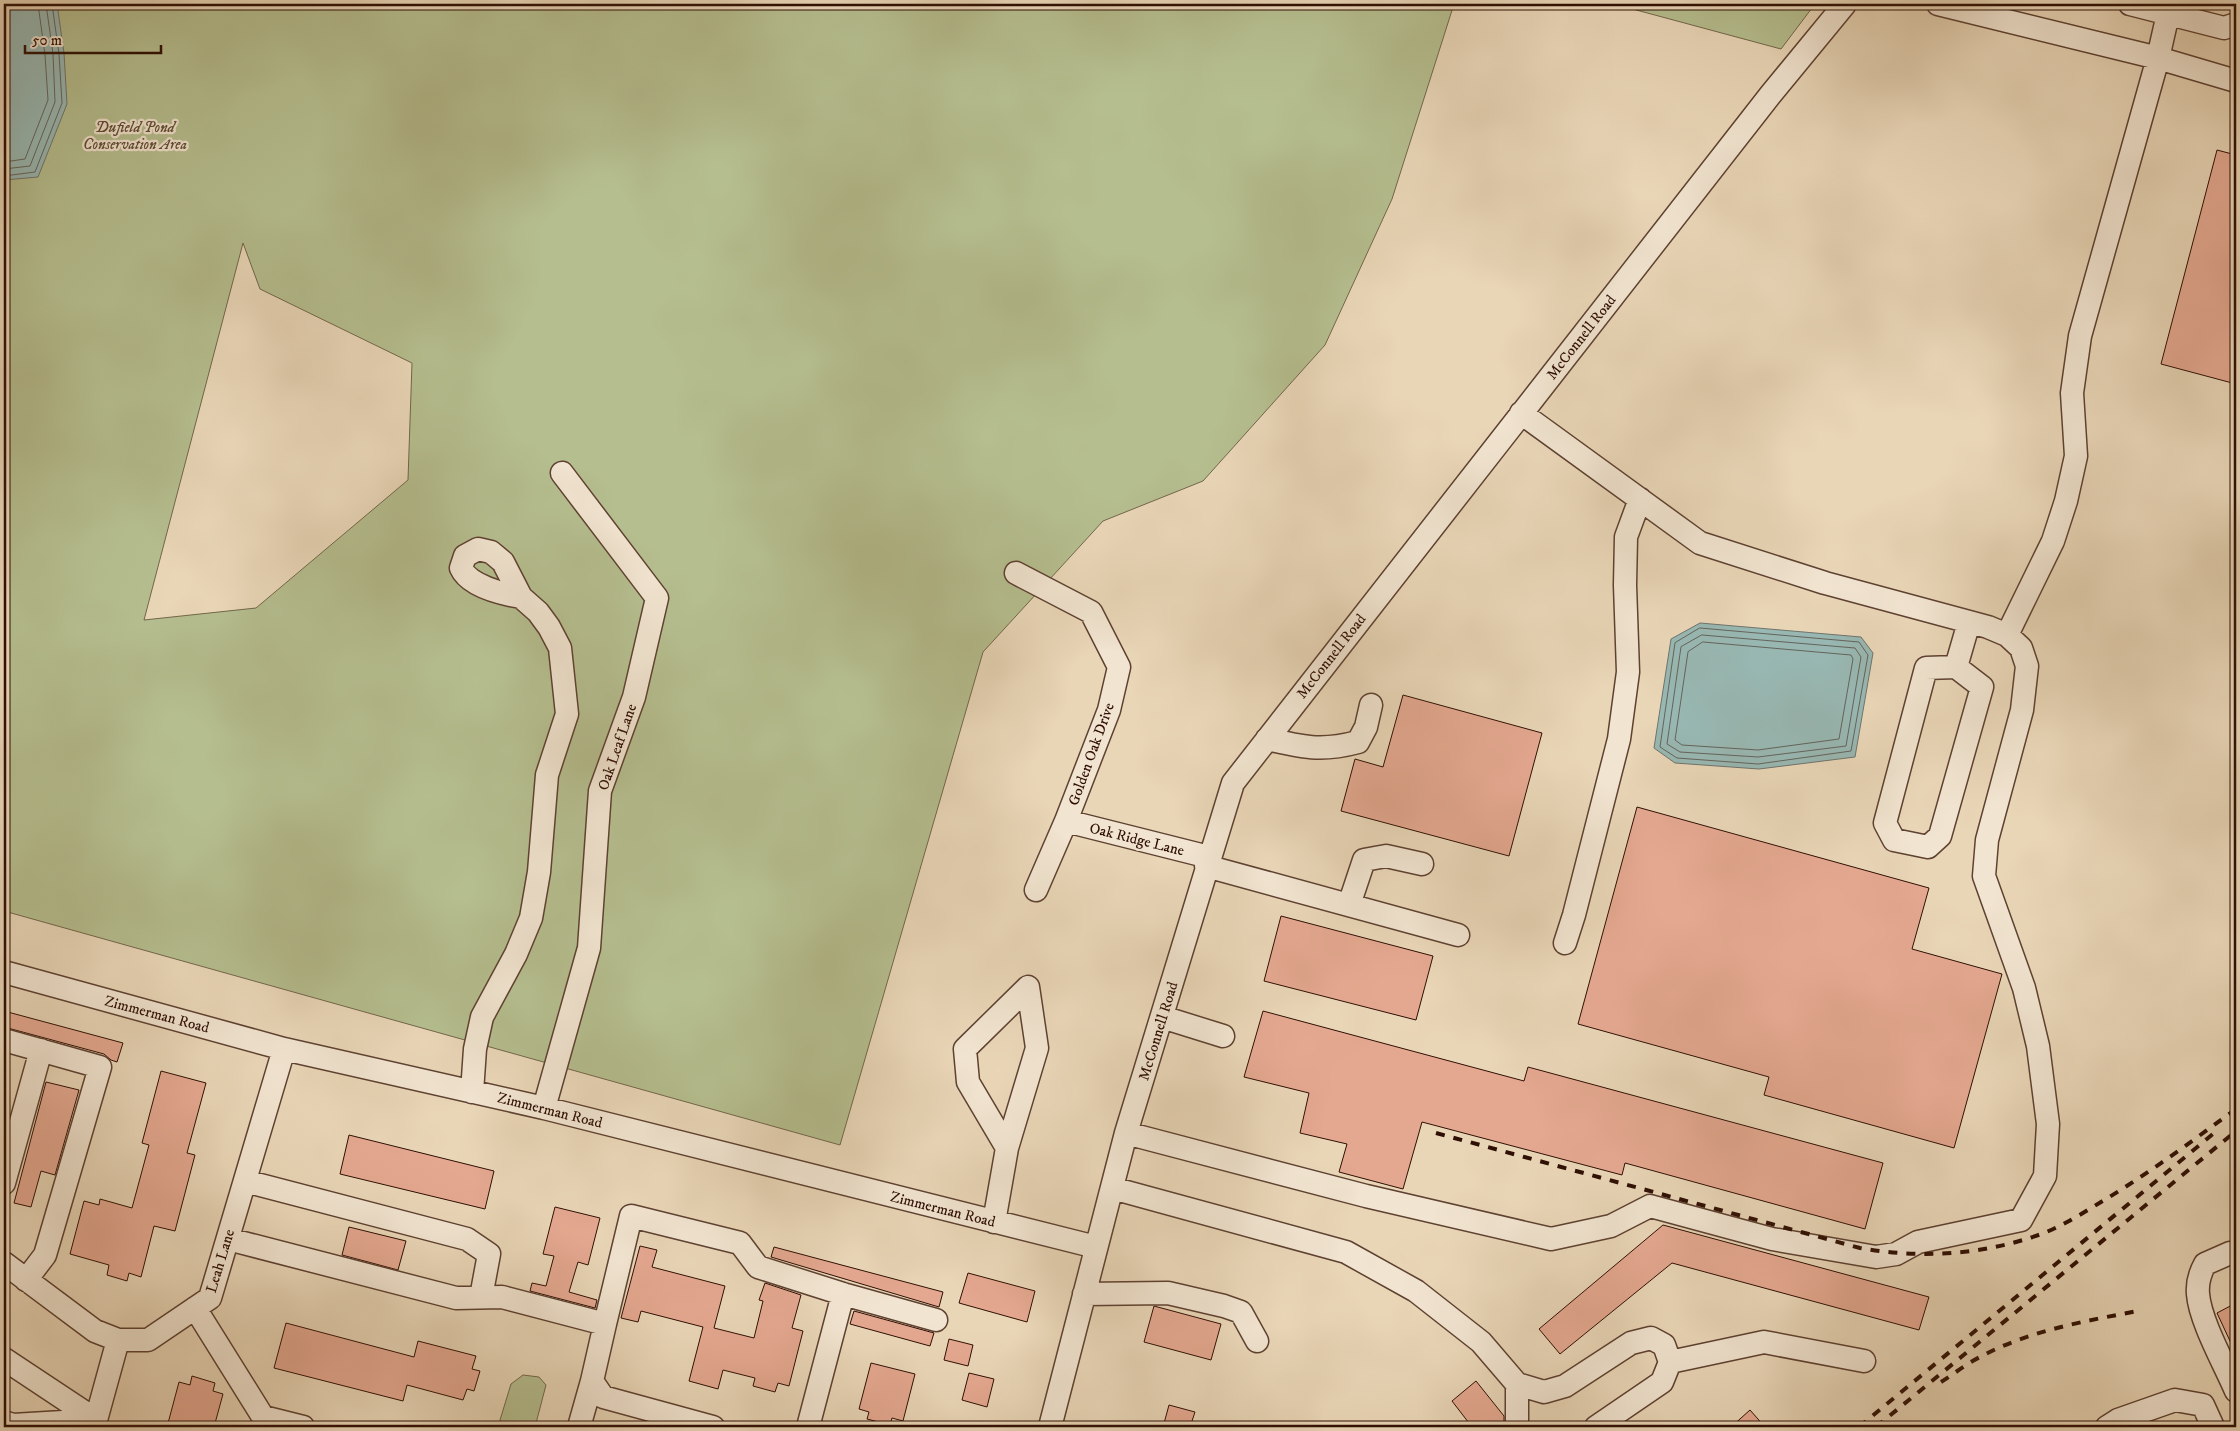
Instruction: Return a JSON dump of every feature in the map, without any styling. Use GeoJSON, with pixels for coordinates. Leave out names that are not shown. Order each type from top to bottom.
{"type":"FeatureCollection","features":[{"type":"Feature","properties":{"kind":"street","name":"McConnell Road"},"geometry":{"type":"LineString","coordinates":[[1050,1427],[1126,1133],[1207,862],[1233,783],[1771,94],[1846,4]]}},
{"type":"Feature","properties":{"kind":"street"},"geometry":{"type":"LineString","coordinates":[[1938,4],[2158,58],[2236,81]]}},
{"type":"Feature","properties":{"kind":"street"},"geometry":{"type":"LineString","coordinates":[[2130,4],[2224,28],[2236,24]]}},
{"type":"Feature","properties":{"kind":"street"},"geometry":{"type":"LineString","coordinates":[[2007,635],[2053,541],[2066,502],[2076,456],[2072,393],[2080,336],[2158,58],[2168,14]]}},
{"type":"Feature","properties":{"kind":"street"},"geometry":{"type":"LineString","coordinates":[[1126,1133],[1357,1194],[1551,1239],[1611,1226],[1650,1206],[1772,1239],[1876,1257],[1896,1254],[1918,1242],[2021,1220],[2045,1176],[2048,1124],[2038,1046],[2024,988],[1984,876],[1986,840],[2022,710],[2026,666],[2021,648],[2007,635],[1969,622],[1825,583],[1700,544],[1521,414]]}},
{"type":"Feature","properties":{"kind":"street","name":"Oak Leaf Lane"},"geometry":{"type":"LineString","coordinates":[[544,1108],[589,948],[600,791],[634,697],[657,598],[562,473]]}},
{"type":"Feature","properties":{"kind":"street"},"geometry":{"type":"LineString","coordinates":[[1565,943],[1619,739],[1628,672],[1625,585],[1626,537],[1640,499]]}},
{"type":"Feature","properties":{"kind":"street","name":"Golden Oak Drive"},"geometry":{"type":"LineString","coordinates":[[1016,573],[1091,612],[1119,667],[1110,710],[1066,821],[1036,890]]}},
{"type":"Feature","properties":{"kind":"street"},"geometry":{"type":"LineString","coordinates":[[472,1092],[475,1049],[482,1017],[516,954],[530,918],[539,872],[547,775],[568,714],[560,648],[549,627],[538,612],[522,597]]}},
{"type":"Feature","properties":{"kind":"street"},"geometry":{"type":"LineString","coordinates":[[1956,667],[1969,622]]}},
{"type":"Feature","properties":{"kind":"street"},"geometry":{"type":"LineString","coordinates":[[1956,667],[1982,686],[1940,836],[1928,847],[1894,840],[1885,823],[1926,668],[1956,667]]}},
{"type":"Feature","properties":{"kind":"street"},"geometry":{"type":"LineString","coordinates":[[1267,739],[1312,749],[1336,748],[1358,742],[1366,726],[1371,705]]}},
{"type":"Feature","properties":{"kind":"street","name":"Oak Ridge Lane"},"geometry":{"type":"LineString","coordinates":[[1066,821],[1349,905],[1458,935]]}},
{"type":"Feature","properties":{"kind":"street"},"geometry":{"type":"LineString","coordinates":[[1349,905],[1364,860],[1386,856],[1422,864]]}},
{"type":"Feature","properties":{"kind":"street","name":"Zimmerman Road"},"geometry":{"type":"LineString","coordinates":[[4,972],[284,1049],[544,1108],[1096,1247]]}},
{"type":"Feature","properties":{"kind":"street"},"geometry":{"type":"LineString","coordinates":[[994,1222],[1007,1148],[1037,1048],[1028,987],[965,1049],[968,1082],[1007,1148]]}},
{"type":"Feature","properties":{"kind":"street"},"geometry":{"type":"LineString","coordinates":[[1162,1017],[1223,1036]]}},
{"type":"Feature","properties":{"kind":"street"},"geometry":{"type":"LineString","coordinates":[[4,1040],[100,1067],[45,1255],[26,1280]]}},
{"type":"Feature","properties":{"kind":"street","name":"Leah Lane"},"geometry":{"type":"LineString","coordinates":[[4,1264],[95,1331],[118,1340],[148,1340],[210,1298],[284,1049]]}},
{"type":"Feature","properties":{"kind":"street"},"geometry":{"type":"LineString","coordinates":[[4,1183],[41,1050]]}},
{"type":"Feature","properties":{"kind":"street"},"geometry":{"type":"LineString","coordinates":[[245,1182],[467,1239],[489,1254],[481,1297]]}},
{"type":"Feature","properties":{"kind":"street"},"geometry":{"type":"LineString","coordinates":[[1112,1188],[1346,1252],[1416,1291],[1481,1342],[1517,1384],[1544,1392],[1565,1386],[1631,1342],[1651,1338],[1664,1345],[1670,1362],[1662,1382],[1596,1427]]}},
{"type":"Feature","properties":{"kind":"street"},"geometry":{"type":"LineString","coordinates":[[579,1427],[597,1389],[606,1324],[631,1216],[740,1243],[758,1267],[843,1294],[936,1320]]}},
{"type":"Feature","properties":{"kind":"street"},"geometry":{"type":"LineString","coordinates":[[228,1239],[456,1298],[502,1296],[606,1324]]}},
{"type":"Feature","properties":{"kind":"street"},"geometry":{"type":"LineString","coordinates":[[2236,1256],[2230,1253],[2205,1264],[2199,1276],[2198,1294],[2205,1320],[2236,1391]]}},
{"type":"Feature","properties":{"kind":"street"},"geometry":{"type":"LineString","coordinates":[[1084,1294],[1168,1293],[1224,1306],[1241,1312],[1256,1341]]}},
{"type":"Feature","properties":{"kind":"street"},"geometry":{"type":"LineString","coordinates":[[808,1427],[843,1294]]}},
{"type":"Feature","properties":{"kind":"street"},"geometry":{"type":"LineString","coordinates":[[195,1308],[259,1422],[303,1427]]}},
{"type":"Feature","properties":{"kind":"street"},"geometry":{"type":"LineString","coordinates":[[96,1420],[118,1340]]}},
{"type":"Feature","properties":{"kind":"street"},"geometry":{"type":"LineString","coordinates":[[1670,1362],[1764,1342],[1864,1360]]}},
{"type":"Feature","properties":{"kind":"street"},"geometry":{"type":"LineString","coordinates":[[4,1359],[96,1420]]}},
{"type":"Feature","properties":{"kind":"street"},"geometry":{"type":"LineString","coordinates":[[1517,1384],[1517,1427]]}},
{"type":"Feature","properties":{"kind":"street"},"geometry":{"type":"LineString","coordinates":[[597,1389],[714,1427]]}},
{"type":"Feature","properties":{"kind":"street"},"geometry":{"type":"LineString","coordinates":[[2107,1427],[2118,1420],[2175,1400],[2203,1406],[2213,1427]]}},
{"type":"Feature","properties":{"kind":"street"},"geometry":{"type":"LineString","coordinates":[[4,1422],[13,1424],[96,1420]]}},
{"type":"Feature","properties":{"kind":"green space","name":"Dufield Pond Conservation Area"},"geometry":{"type":"Polygon","coordinates":[[[4,4],[1454,4],[1392,199],[1325,345],[1203,481],[1103,521],[983,652],[840,1145],[4,911],[4,4]],[[243,243],[144,620],[256,608],[408,480],[412,363],[260,289],[243,243]]]}},
{"type":"Feature","properties":{"kind":"green space"},"geometry":{"type":"Polygon","coordinates":[[[1614,4],[1815,4],[1781,49],[1614,4]]]}},
{"type":"Feature","properties":{"kind":"green space"},"geometry":{"type":"Polygon","coordinates":[[[523,1375],[539,1377],[546,1385],[535,1427],[503,1427],[500,1420],[511,1384],[523,1375]]]}},
{"type":"Feature","properties":{"kind":"water"},"geometry":{"type":"Polygon","coordinates":[[[4,4],[57,4],[64,53],[67,104],[38,177],[4,180],[4,4]]]}},
{"type":"Feature","properties":{"kind":"water"},"geometry":{"type":"Polygon","coordinates":[[[1700,623],[1861,637],[1873,653],[1855,757],[1759,769],[1675,763],[1654,748],[1671,639],[1700,623]]]}},
{"type":"Feature","properties":{"kind":"building"},"geometry":{"type":"Polygon","coordinates":[[[2217,150],[2236,155],[2236,384],[2161,364],[2217,150]]]}},
{"type":"Feature","properties":{"kind":"building"},"geometry":{"type":"Polygon","coordinates":[[[1403,695],[1542,733],[1509,856],[1341,811],[1355,759],[1383,767],[1403,695]]]}},
{"type":"Feature","properties":{"kind":"building"},"geometry":{"type":"Polygon","coordinates":[[[1637,807],[1929,888],[1912,949],[2002,974],[1954,1148],[1764,1095],[1769,1077],[1578,1024],[1637,807]]]}},
{"type":"Feature","properties":{"kind":"building"},"geometry":{"type":"Polygon","coordinates":[[[1281,916],[1433,956],[1416,1020],[1264,981],[1281,916]]]}},
{"type":"Feature","properties":{"kind":"building"},"geometry":{"type":"Polygon","coordinates":[[[4,1011],[123,1043],[117,1062],[104,1054],[4,1027],[4,1011]]]}},
{"type":"Feature","properties":{"kind":"building"},"geometry":{"type":"Polygon","coordinates":[[[1263,1011],[1524,1081],[1528,1067],[1883,1163],[1865,1229],[1625,1163],[1622,1175],[1422,1122],[1403,1189],[1339,1172],[1347,1144],[1300,1133],[1309,1093],[1244,1077],[1263,1011]]]}},
{"type":"Feature","properties":{"kind":"building"},"geometry":{"type":"Polygon","coordinates":[[[161,1071],[206,1083],[187,1153],[195,1155],[175,1231],[154,1226],[141,1277],[129,1273],[127,1281],[107,1275],[109,1265],[70,1254],[84,1201],[99,1205],[100,1199],[132,1208],[149,1145],[142,1143],[161,1071]]]}},
{"type":"Feature","properties":{"kind":"building"},"geometry":{"type":"Polygon","coordinates":[[[46,1082],[79,1090],[55,1175],[41,1171],[31,1207],[14,1203],[46,1082]]]}},
{"type":"Feature","properties":{"kind":"building"},"geometry":{"type":"Polygon","coordinates":[[[349,1135],[494,1171],[485,1209],[340,1174],[349,1135]]]}},
{"type":"Feature","properties":{"kind":"building"},"geometry":{"type":"Polygon","coordinates":[[[555,1207],[600,1218],[588,1265],[578,1262],[569,1292],[597,1300],[595,1308],[530,1291],[532,1283],[546,1286],[554,1256],[543,1254],[555,1207]]]}},
{"type":"Feature","properties":{"kind":"building"},"geometry":{"type":"Polygon","coordinates":[[[1663,1225],[1929,1297],[1919,1330],[1672,1263],[1560,1354],[1539,1329],[1663,1225]]]}},
{"type":"Feature","properties":{"kind":"building"},"geometry":{"type":"Polygon","coordinates":[[[349,1227],[406,1241],[398,1270],[342,1255],[349,1227]]]}},
{"type":"Feature","properties":{"kind":"building"},"geometry":{"type":"Polygon","coordinates":[[[640,1246],[657,1250],[652,1267],[725,1286],[714,1328],[754,1338],[763,1301],[759,1300],[765,1283],[801,1295],[792,1328],[803,1331],[789,1386],[778,1383],[775,1392],[753,1386],[755,1378],[723,1370],[718,1389],[689,1381],[703,1327],[641,1311],[638,1322],[621,1318],[640,1246]]]}},
{"type":"Feature","properties":{"kind":"building"},"geometry":{"type":"Polygon","coordinates":[[[774,1247],[943,1292],[939,1307],[771,1257],[774,1247]]]}},
{"type":"Feature","properties":{"kind":"building"},"geometry":{"type":"Polygon","coordinates":[[[968,1273],[1035,1291],[1027,1322],[959,1303],[968,1273]]]}},
{"type":"Feature","properties":{"kind":"building"},"geometry":{"type":"Polygon","coordinates":[[[2236,1303],[2236,1354],[2217,1313],[2236,1303]]]}},
{"type":"Feature","properties":{"kind":"building"},"geometry":{"type":"Polygon","coordinates":[[[1154,1306],[1221,1324],[1211,1360],[1144,1342],[1154,1306]]]}},
{"type":"Feature","properties":{"kind":"building"},"geometry":{"type":"Polygon","coordinates":[[[854,1311],[934,1333],[930,1346],[850,1324],[854,1311]]]}},
{"type":"Feature","properties":{"kind":"building"},"geometry":{"type":"Polygon","coordinates":[[[286,1323],[414,1357],[418,1341],[476,1356],[472,1369],[480,1371],[474,1391],[467,1389],[463,1400],[407,1385],[403,1401],[274,1368],[286,1323]]]}},
{"type":"Feature","properties":{"kind":"building"},"geometry":{"type":"Polygon","coordinates":[[[949,1339],[973,1345],[968,1366],[944,1360],[949,1339]]]}},
{"type":"Feature","properties":{"kind":"building"},"geometry":{"type":"Polygon","coordinates":[[[871,1363],[915,1374],[903,1421],[892,1418],[890,1425],[867,1419],[869,1412],[859,1409],[871,1363]]]}},
{"type":"Feature","properties":{"kind":"building"},"geometry":{"type":"Polygon","coordinates":[[[969,1373],[994,1379],[987,1407],[962,1400],[969,1373]]]}},
{"type":"Feature","properties":{"kind":"building"},"geometry":{"type":"Polygon","coordinates":[[[192,1376],[215,1383],[213,1391],[223,1394],[214,1427],[167,1427],[179,1382],[190,1385],[192,1376]]]}},
{"type":"Feature","properties":{"kind":"building"},"geometry":{"type":"Polygon","coordinates":[[[1476,1381],[1504,1416],[1504,1424],[1499,1427],[1472,1427],[1452,1401],[1476,1381]]]}},
{"type":"Feature","properties":{"kind":"building"},"geometry":{"type":"Polygon","coordinates":[[[1169,1405],[1195,1412],[1190,1427],[1163,1427],[1169,1405]]]}},
{"type":"Feature","properties":{"kind":"building"},"geometry":{"type":"Polygon","coordinates":[[[1750,1410],[1765,1427],[1731,1427],[1750,1410]]]}},
{"type":"Feature","properties":{"kind":"railway"},"geometry":{"type":"LineString","coordinates":[[1436,1133],[1860,1248],[1929,1254],[1953,1253],[1999,1246],[2044,1233],[2066,1223],[2136,1180],[2236,1109]]}},
{"type":"Feature","properties":{"kind":"railway"},"geometry":{"type":"LineString","coordinates":[[1859,1427],[2219,1129]]}},
{"type":"Feature","properties":{"kind":"railway"},"geometry":{"type":"LineString","coordinates":[[1876,1427],[2236,1131]]}},
{"type":"Feature","properties":{"kind":"railway"},"geometry":{"type":"LineString","coordinates":[[1941,1382],[1975,1360],[2017,1340],[2057,1328],[2138,1311]]}}]}
